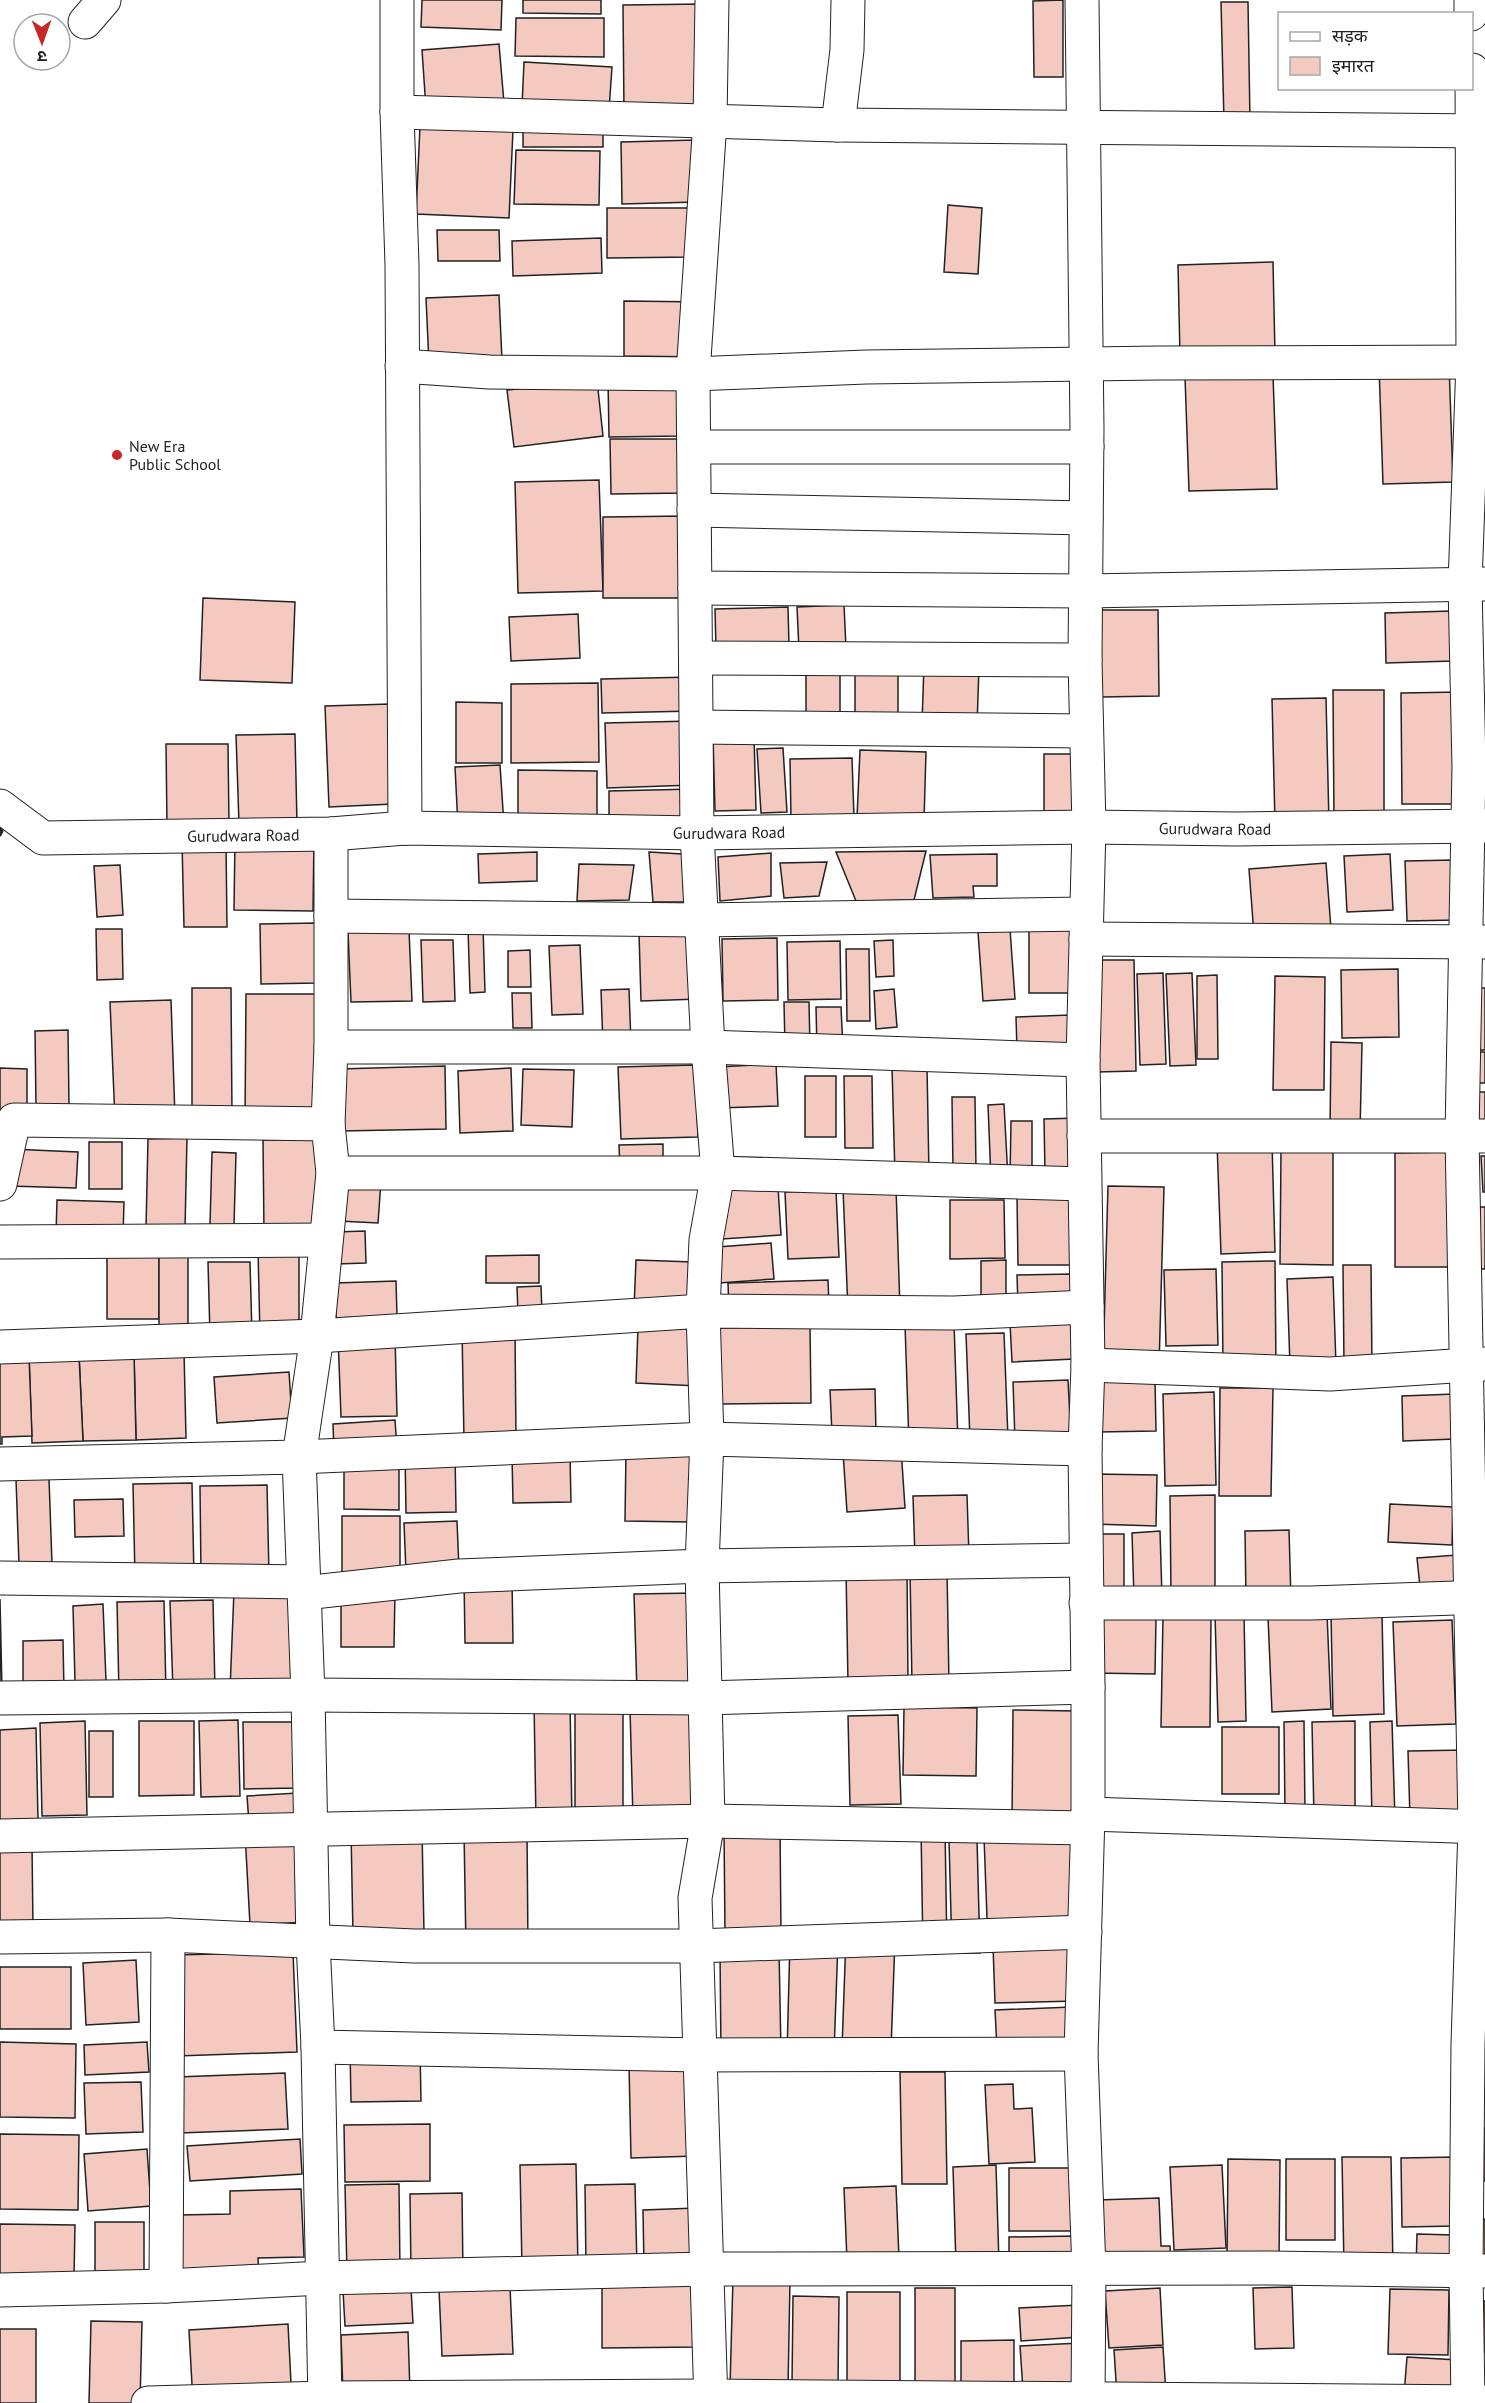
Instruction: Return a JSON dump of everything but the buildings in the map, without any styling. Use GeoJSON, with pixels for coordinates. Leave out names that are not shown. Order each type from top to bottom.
{"type":"FeatureCollection","features":[{"type":"Feature","properties":{"kind":"street"},"geometry":{"type":"LineString","coordinates":[[397,0],[397,112],[402,265],[405,828]]}},
{"type":"Feature","properties":{"kind":"street"},"geometry":{"type":"LineString","coordinates":[[711,2399],[695,1898],[708,1821],[702,1566],[707,1439],[703,1311],[705,1240],[718,1173],[708,1047],[697,833],[693,374],[710,121],[712,0]]}},
{"type":"Feature","properties":{"kind":"street"},"geometry":{"type":"LineString","coordinates":[[838,125],[847,50],[848,0]]}},
{"type":"Feature","properties":{"kind":"street"},"geometry":{"type":"LineString","coordinates":[[1083,0],[1087,364],[1085,660],[1089,827],[1083,1060],[1088,1365],[1085,1449],[1088,1821],[1081,2054],[1089,2270],[1088,2401]]}},
{"type":"Feature","properties":{"kind":"street"},"geometry":{"type":"LineString","coordinates":[[1468,2403],[1476,2271],[1480,1827],[1473,1135],[1476,942],[1475,584],[1479,362],[1478,131],[1473,80]]}},
{"type":"Feature","properties":{"kind":"street"},"geometry":{"type":"LineString","coordinates":[[397,112],[838,125],[1478,131]]}},
{"type":"Feature","properties":{"kind":"street"},"geometry":{"type":"LineString","coordinates":[[402,366],[489,372],[693,374],[855,368],[1087,364],[1479,362]]}},
{"type":"Feature","properties":{"kind":"street"},"geometry":{"type":"LineString","coordinates":[[694,447],[1087,447]]}},
{"type":"Feature","properties":{"kind":"street"},"geometry":{"type":"LineString","coordinates":[[694,510],[1086,518]]}},
{"type":"Feature","properties":{"kind":"street"},"geometry":{"type":"LineString","coordinates":[[695,588],[1085,591],[1475,584]]}},
{"type":"Feature","properties":{"kind":"street"},"geometry":{"type":"LineString","coordinates":[[696,658],[1085,660]]}},
{"type":"Feature","properties":{"kind":"street"},"geometry":{"type":"LineString","coordinates":[[697,727],[1086,731]]}},
{"type":"Feature","properties":{"kind":"street","name":"Gurudwara Road"},"geometry":{"type":"LineString","coordinates":[[0,806],[43,838],[331,834],[405,828],[697,833],[1089,827],[1236,829],[1476,826]]}},
{"type":"Feature","properties":{"kind":"street"},"geometry":{"type":"LineString","coordinates":[[325,2401],[312,1829],[298,1457],[317,1336],[333,1173],[328,1124],[331,1047],[331,834]]}},
{"type":"Feature","properties":{"kind":"street"},"geometry":{"type":"LineString","coordinates":[[331,915],[1086,927],[1476,942]]}},
{"type":"Feature","properties":{"kind":"street"},"geometry":{"type":"LineString","coordinates":[[331,1047],[708,1047],[1083,1060]]}},
{"type":"Feature","properties":{"kind":"street"},"geometry":{"type":"LineString","coordinates":[[0,1184],[14,1120],[328,1124]]}},
{"type":"Feature","properties":{"kind":"street"},"geometry":{"type":"LineString","coordinates":[[1084,1136],[1473,1135]]}},
{"type":"Feature","properties":{"kind":"street"},"geometry":{"type":"LineString","coordinates":[[333,1173],[718,1173],[1084,1184]]}},
{"type":"Feature","properties":{"kind":"street"},"geometry":{"type":"LineString","coordinates":[[0,1242],[326,1240]]}},
{"type":"Feature","properties":{"kind":"street"},"geometry":{"type":"LineString","coordinates":[[0,1347],[317,1336],[703,1311],[954,1313],[1087,1307]]}},
{"type":"Feature","properties":{"kind":"street"},"geometry":{"type":"LineString","coordinates":[[1088,1365],[1330,1374],[1476,1363]]}},
{"type":"Feature","properties":{"kind":"street"},"geometry":{"type":"LineString","coordinates":[[0,1464],[298,1457],[707,1439],[1085,1449]]}},
{"type":"Feature","properties":{"kind":"street"},"geometry":{"type":"LineString","coordinates":[[0,1578],[304,1587],[459,1576],[702,1566],[1086,1560]]}},
{"type":"Feature","properties":{"kind":"street"},"geometry":{"type":"LineString","coordinates":[[1086,1603],[1311,1603],[1477,1596]]}},
{"type":"Feature","properties":{"kind":"street"},"geometry":{"type":"LineString","coordinates":[[0,1698],[308,1695],[704,1698],[1088,1688]]}},
{"type":"Feature","properties":{"kind":"street"},"geometry":{"type":"LineString","coordinates":[[0,1836],[708,1821],[1088,1821],[1480,1827]]}},
{"type":"Feature","properties":{"kind":"street"},"geometry":{"type":"LineString","coordinates":[[0,1937],[168,1935],[414,1946],[696,1946],[1085,1932]]}},
{"type":"Feature","properties":{"kind":"street"},"geometry":{"type":"LineString","coordinates":[[166,2286],[168,1935]]}},
{"type":"Feature","properties":{"kind":"street"},"geometry":{"type":"LineString","coordinates":[[318,2047],[700,2055],[1081,2054]]}},
{"type":"Feature","properties":{"kind":"street"},"geometry":{"type":"LineString","coordinates":[[0,2290],[166,2286],[322,2278],[707,2269],[1271,2268],[1476,2271]]}},
{"type":"Feature","properties":{"kind":"street"},"geometry":{"type":"LineString","coordinates":[[148,2403],[711,2399],[1485,2402]]}},
{"type":"Feature","properties":{"kind":"wall"},"geometry":{"type":"LineString","coordinates":[[0,829],[2,831],[0,835]]}},
{"type":"Feature","properties":{"kind":"place","name":"New Era Public School"},"geometry":{"type":"Point","coordinates":[117,455]}}]}
